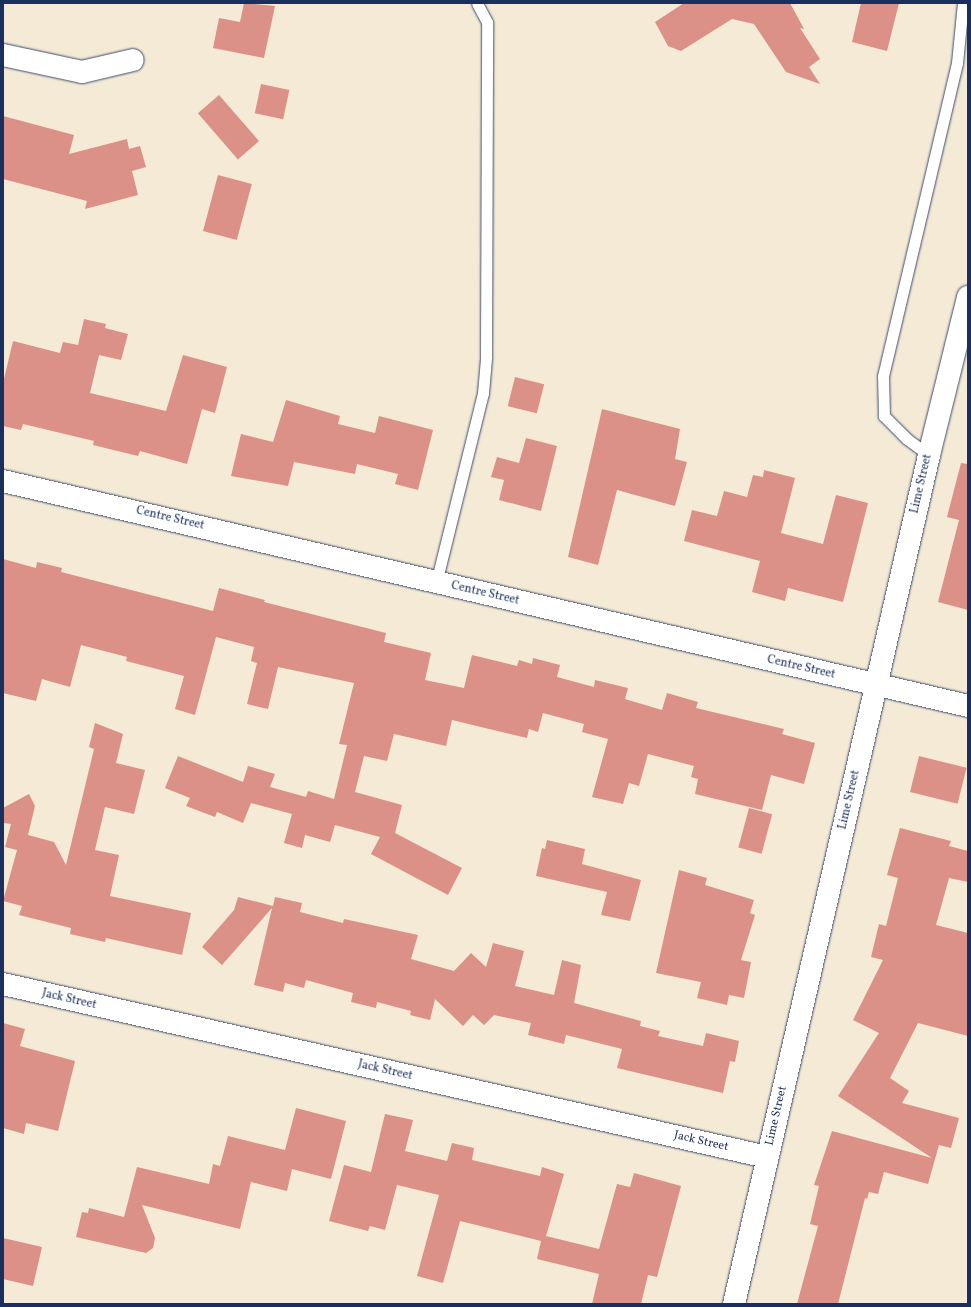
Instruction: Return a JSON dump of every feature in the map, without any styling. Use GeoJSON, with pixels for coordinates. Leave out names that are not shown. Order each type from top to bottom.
{"type":"FeatureCollection","features":[{"type":"Feature","properties":{"kind":"street"},"geometry":{"type":"LineString","coordinates":[[3,55],[82,72],[132,60]]}},
{"type":"Feature","properties":{"kind":"street","name":"Lime Street"},"geometry":{"type":"LineString","coordinates":[[734,1304],[929,455],[968,297]]}},
{"type":"Feature","properties":{"kind":"street","name":"Centre Street"},"geometry":{"type":"LineString","coordinates":[[3,481],[968,706]]}},
{"type":"Feature","properties":{"kind":"street","name":"Jack Street"},"geometry":{"type":"LineString","coordinates":[[3,984],[767,1157]]}},
{"type":"Feature","properties":{"kind":"lane"},"geometry":{"type":"LineString","coordinates":[[436,583],[483,393],[486,356],[487,22],[477,3]]}},
{"type":"Feature","properties":{"kind":"lane"},"geometry":{"type":"LineString","coordinates":[[929,455],[907,439],[884,416],[883,376],[957,63],[963,3]]}},
{"type":"Feature","properties":{"kind":"building"},"geometry":{"type":"Polygon","coordinates":[[[244,3],[275,6],[264,58],[213,48],[219,18],[240,22],[244,3]]]}},
{"type":"Feature","properties":{"kind":"building"},"geometry":{"type":"Polygon","coordinates":[[[684,3],[790,3],[804,29],[800,28],[820,59],[809,67],[820,84],[786,72],[754,24],[732,19],[681,51],[668,46],[655,22],[684,3]]]}},
{"type":"Feature","properties":{"kind":"building"},"geometry":{"type":"Polygon","coordinates":[[[861,3],[899,3],[887,51],[852,42],[861,3]]]}},
{"type":"Feature","properties":{"kind":"building"},"geometry":{"type":"Polygon","coordinates":[[[261,84],[289,90],[283,119],[255,113],[261,84]]]}},
{"type":"Feature","properties":{"kind":"building"},"geometry":{"type":"Polygon","coordinates":[[[219,95],[259,141],[238,159],[198,113],[219,95]]]}},
{"type":"Feature","properties":{"kind":"building"},"geometry":{"type":"Polygon","coordinates":[[[3,116],[74,135],[69,154],[127,139],[129,149],[140,146],[146,167],[132,171],[138,195],[85,209],[87,201],[3,179],[3,116]]]}},
{"type":"Feature","properties":{"kind":"building"},"geometry":{"type":"Polygon","coordinates":[[[218,175],[252,184],[237,240],[203,231],[218,175]]]}},
{"type":"Feature","properties":{"kind":"building"},"geometry":{"type":"Polygon","coordinates":[[[84,319],[106,324],[105,328],[128,334],[121,360],[99,355],[90,393],[166,411],[183,355],[227,367],[215,413],[202,409],[187,464],[140,451],[138,456],[93,445],[94,441],[23,424],[21,430],[3,426],[3,383],[13,341],[60,353],[63,342],[78,345],[84,319]]]}},
{"type":"Feature","properties":{"kind":"building"},"geometry":{"type":"Polygon","coordinates":[[[515,377],[544,384],[537,413],[508,406],[515,377]]]}},
{"type":"Feature","properties":{"kind":"building"},"geometry":{"type":"Polygon","coordinates":[[[286,400],[340,416],[338,424],[375,433],[379,416],[433,430],[418,490],[395,484],[398,474],[357,464],[355,474],[294,462],[288,486],[231,476],[241,434],[273,442],[286,400]]]}},
{"type":"Feature","properties":{"kind":"building"},"geometry":{"type":"Polygon","coordinates":[[[602,409],[680,429],[675,459],[687,462],[675,506],[617,490],[598,565],[568,557],[602,409]]]}},
{"type":"Feature","properties":{"kind":"building"},"geometry":{"type":"Polygon","coordinates":[[[526,438],[557,446],[541,511],[499,500],[504,480],[491,477],[497,457],[519,463],[526,438]]]}},
{"type":"Feature","properties":{"kind":"building"},"geometry":{"type":"Polygon","coordinates":[[[961,463],[968,464],[968,610],[938,602],[959,520],[947,517],[961,463]]]}},
{"type":"Feature","properties":{"kind":"building"},"geometry":{"type":"Polygon","coordinates":[[[764,470],[795,478],[781,533],[823,544],[836,495],[868,503],[843,602],[788,588],[785,601],[752,592],[760,561],[684,541],[692,510],[717,516],[724,491],[747,497],[753,475],[763,477],[764,470]]]}},
{"type":"Feature","properties":{"kind":"building"},"geometry":{"type":"Polygon","coordinates":[[[3,559],[36,568],[37,562],[62,568],[61,572],[213,611],[219,588],[265,600],[264,602],[386,633],[384,642],[431,653],[425,680],[464,688],[472,655],[517,666],[519,660],[532,664],[533,658],[560,665],[557,677],[594,687],[595,680],[628,688],[625,699],[662,710],[667,693],[698,702],[696,708],[784,729],[782,734],[815,743],[804,784],[771,775],[762,810],[695,794],[698,779],[691,777],[694,766],[648,754],[639,786],[629,783],[623,804],[592,797],[608,739],[582,732],[584,724],[543,713],[538,732],[529,729],[527,738],[452,720],[446,746],[394,734],[387,761],[364,756],[355,792],[402,805],[395,833],[462,868],[448,895],[371,854],[380,837],[335,825],[330,842],[305,835],[302,848],[284,843],[292,814],[251,803],[243,823],[217,812],[215,817],[186,806],[190,798],[165,788],[178,756],[243,782],[248,766],[275,774],[270,787],[306,797],[308,791],[334,799],[347,745],[339,744],[354,683],[278,667],[268,709],[247,704],[257,663],[251,661],[254,647],[216,637],[195,715],[175,709],[184,676],[126,661],[127,657],[81,645],[70,687],[42,679],[36,701],[3,693],[3,559]]]}},
{"type":"Feature","properties":{"kind":"building"},"geometry":{"type":"Polygon","coordinates":[[[95,723],[123,734],[116,763],[145,770],[134,814],[105,807],[95,850],[119,855],[110,896],[191,913],[182,955],[106,938],[105,942],[70,934],[71,928],[19,915],[22,906],[3,901],[17,850],[5,847],[11,824],[3,823],[3,808],[29,794],[35,806],[28,835],[54,842],[66,865],[94,749],[89,747],[95,723]]]}},
{"type":"Feature","properties":{"kind":"building"},"geometry":{"type":"Polygon","coordinates":[[[919,756],[967,768],[958,804],[910,792],[919,756]]]}},
{"type":"Feature","properties":{"kind":"building"},"geometry":{"type":"Polygon","coordinates":[[[749,808],[772,814],[762,854],[738,848],[749,808]]]}},
{"type":"Feature","properties":{"kind":"building"},"geometry":{"type":"Polygon","coordinates":[[[900,828],[951,841],[949,846],[968,851],[968,882],[949,878],[936,925],[968,933],[968,1036],[918,1023],[890,1078],[909,1091],[902,1103],[959,1118],[951,1148],[939,1145],[928,1184],[884,1172],[878,1194],[869,1192],[867,1199],[865,1198],[838,1304],[797,1304],[818,1226],[810,1224],[819,1186],[814,1185],[832,1131],[932,1158],[838,1096],[879,1033],[853,1020],[883,960],[871,957],[879,924],[886,926],[898,878],[887,875],[900,828]]]}},
{"type":"Feature","properties":{"kind":"building"},"geometry":{"type":"Polygon","coordinates":[[[547,840],[585,849],[582,864],[641,880],[630,921],[601,915],[607,892],[536,876],[542,848],[545,849],[547,840]]]}},
{"type":"Feature","properties":{"kind":"building"},"geometry":{"type":"Polygon","coordinates":[[[679,870],[707,878],[705,885],[754,900],[750,913],[755,915],[741,960],[751,962],[744,998],[729,995],[727,1005],[697,998],[701,982],[656,973],[679,870]]]}},
{"type":"Feature","properties":{"kind":"building"},"geometry":{"type":"Polygon","coordinates":[[[238,897],[273,906],[275,897],[302,903],[300,912],[343,923],[344,919],[418,935],[411,959],[454,971],[471,953],[486,967],[493,943],[524,951],[515,986],[554,995],[562,960],[581,965],[574,1003],[641,1021],[640,1026],[660,1031],[658,1036],[703,1046],[706,1033],[739,1041],[735,1062],[730,1061],[723,1093],[617,1068],[622,1049],[566,1035],[564,1044],[528,1035],[531,1023],[494,1015],[484,1025],[473,1015],[463,1026],[435,999],[430,1020],[410,1015],[411,1011],[377,1002],[376,1008],[351,1002],[353,993],[306,980],[304,988],[285,983],[283,992],[254,985],[272,908],[222,965],[202,947],[234,910],[238,897]]]}},
{"type":"Feature","properties":{"kind":"building"},"geometry":{"type":"Polygon","coordinates":[[[3,1023],[25,1029],[20,1046],[75,1061],[58,1131],[26,1123],[24,1134],[3,1128],[3,1023]]]}},
{"type":"Feature","properties":{"kind":"building"},"geometry":{"type":"Polygon","coordinates":[[[296,1108],[346,1121],[331,1179],[292,1169],[287,1191],[251,1182],[240,1229],[142,1205],[155,1238],[153,1248],[146,1253],[76,1237],[82,1212],[88,1213],[89,1208],[124,1217],[137,1167],[209,1184],[213,1164],[220,1166],[228,1136],[285,1150],[296,1108]]]}},
{"type":"Feature","properties":{"kind":"building"},"geometry":{"type":"Polygon","coordinates":[[[385,1114],[413,1120],[405,1151],[447,1161],[452,1143],[474,1148],[472,1160],[540,1176],[542,1167],[564,1174],[546,1236],[599,1249],[617,1184],[630,1187],[634,1173],[681,1186],[657,1277],[648,1275],[641,1304],[592,1304],[599,1274],[537,1259],[541,1241],[460,1221],[443,1283],[417,1276],[439,1195],[397,1185],[385,1230],[370,1226],[368,1231],[329,1221],[344,1165],[371,1172],[385,1114]]]}},
{"type":"Feature","properties":{"kind":"building"},"geometry":{"type":"Polygon","coordinates":[[[3,1238],[42,1247],[33,1286],[3,1279],[3,1238]]]}}]}
